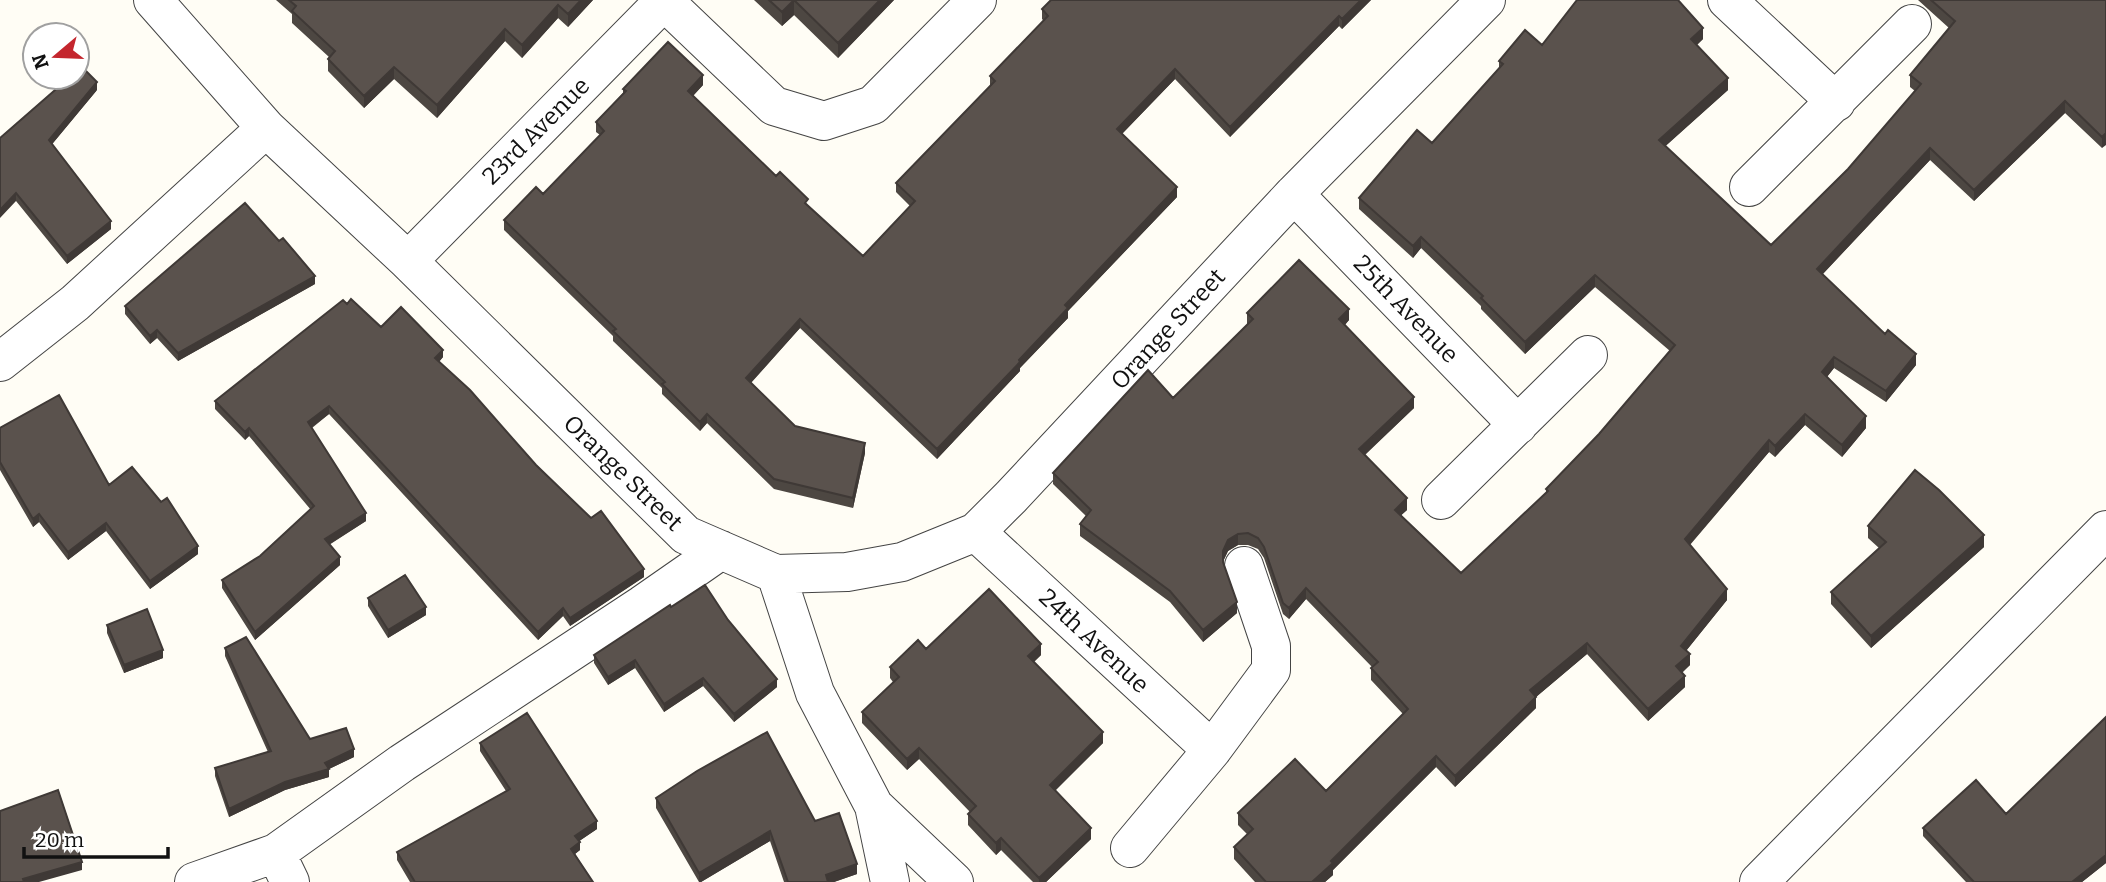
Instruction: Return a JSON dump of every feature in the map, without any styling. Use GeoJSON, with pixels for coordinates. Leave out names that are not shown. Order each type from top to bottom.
{"type":"FeatureCollection","features":[{"type":"Feature","properties":{"kind":"street","name":"Orange Street"},"geometry":{"type":"LineString","coordinates":[[153,0],[266,128],[408,261],[686,535],[776,574],[847,572],[902,562],[976,531],[1012,497],[1294,194],[1486,0]]}},
{"type":"Feature","properties":{"kind":"street","name":"23rd Avenue"},"geometry":{"type":"LineString","coordinates":[[408,261],[664,1],[774,106],[824,121],[873,105],[977,0]]}},
{"type":"Feature","properties":{"kind":"street"},"geometry":{"type":"LineString","coordinates":[[1727,0],[1836,102]]}},
{"type":"Feature","properties":{"kind":"street"},"geometry":{"type":"LineString","coordinates":[[1749,187],[1912,24]]}},
{"type":"Feature","properties":{"kind":"street"},"geometry":{"type":"LineString","coordinates":[[0,362],[75,303],[266,128]]}},
{"type":"Feature","properties":{"kind":"street","name":"25th Avenue"},"geometry":{"type":"LineString","coordinates":[[1294,194],[1518,425]]}},
{"type":"Feature","properties":{"kind":"street"},"geometry":{"type":"LineString","coordinates":[[1441,500],[1588,355]]}},
{"type":"Feature","properties":{"kind":"street"},"geometry":{"type":"LineString","coordinates":[[1759,882],[2106,530]]}},
{"type":"Feature","properties":{"kind":"street","name":"24th Avenue"},"geometry":{"type":"LineString","coordinates":[[976,531],[1212,750]]}},
{"type":"Feature","properties":{"kind":"street"},"geometry":{"type":"LineString","coordinates":[[194,882],[283,867],[402,763],[642,605],[720,550]]}},
{"type":"Feature","properties":{"kind":"street"},"geometry":{"type":"LineString","coordinates":[[1130,848],[1212,750],[1271,670],[1271,646],[1244,566]]}},
{"type":"Feature","properties":{"kind":"street"},"geometry":{"type":"LineString","coordinates":[[776,574],[815,694],[874,806],[890,882]]}},
{"type":"Feature","properties":{"kind":"street"},"geometry":{"type":"LineString","coordinates":[[874,806],[954,882]]}},
{"type":"Feature","properties":{"kind":"building"},"geometry":{"type":"Polygon","coordinates":[[[289,0],[581,0],[568,14],[558,5],[522,45],[505,29],[437,105],[394,67],[364,96],[328,59],[335,51],[292,11],[296,6],[289,0]]]}},
{"type":"Feature","properties":{"kind":"building"},"geometry":{"type":"Polygon","coordinates":[[[769,0],[794,0],[782,12],[769,0]]]}},
{"type":"Feature","properties":{"kind":"building"},"geometry":{"type":"Polygon","coordinates":[[[794,0],[880,0],[838,43],[794,0]]]}},
{"type":"Feature","properties":{"kind":"building"},"geometry":{"type":"Polygon","coordinates":[[[1051,0],[1361,0],[1342,19],[1339,16],[1230,127],[1175,69],[1117,129],[1177,187],[1065,305],[1068,308],[1020,362],[937,449],[800,319],[746,378],[795,426],[865,443],[853,498],[774,479],[707,414],[700,422],[662,384],[665,382],[613,331],[616,329],[504,220],[536,187],[543,194],[604,131],[596,122],[668,42],[703,75],[688,91],[776,176],[780,172],[808,199],[805,203],[863,256],[915,201],[896,183],[995,81],[990,76],[1048,16],[1042,9],[1051,0]]]}},
{"type":"Feature","properties":{"kind":"building"},"geometry":{"type":"Polygon","coordinates":[[[1577,0],[1678,0],[1703,28],[1691,39],[1728,78],[1659,140],[1771,245],[1848,169],[1921,84],[1910,75],[1955,21],[1931,0],[2106,0],[2106,133],[2102,137],[2065,101],[1974,190],[1930,148],[1817,269],[1885,334],[1888,330],[1916,354],[1886,391],[1834,357],[1822,372],[1866,416],[1842,445],[1805,414],[1775,446],[1769,440],[1685,539],[1727,589],[1681,646],[1690,654],[1676,666],[1685,676],[1648,709],[1587,643],[1530,690],[1536,697],[1455,776],[1436,756],[1312,882],[1266,882],[1234,847],[1253,829],[1238,813],[1295,759],[1326,791],[1408,709],[1371,668],[1378,662],[1306,588],[1289,608],[1283,603],[1264,547],[1258,538],[1248,533],[1238,534],[1228,540],[1223,551],[1223,562],[1237,602],[1203,630],[1170,591],[1080,524],[1091,510],[1053,473],[1148,370],[1173,398],[1253,319],[1247,313],[1299,260],[1349,309],[1339,319],[1414,397],[1359,449],[1407,498],[1395,510],[1461,573],[1548,491],[1546,489],[1599,434],[1675,345],[1595,275],[1525,342],[1481,298],[1483,296],[1421,237],[1413,246],[1359,198],[1417,130],[1432,143],[1503,64],[1499,61],[1525,30],[1542,45],[1577,0]]]}},
{"type":"Feature","properties":{"kind":"building"},"geometry":{"type":"Polygon","coordinates":[[[91,76],[97,82],[91,89],[91,76]]]}},
{"type":"Feature","properties":{"kind":"building"},"geometry":{"type":"Polygon","coordinates":[[[54,91],[90,91],[49,140],[111,221],[67,256],[16,193],[0,210],[0,138],[54,91]]]}},
{"type":"Feature","properties":{"kind":"building"},"geometry":{"type":"Polygon","coordinates":[[[245,203],[279,241],[283,238],[315,276],[178,353],[157,330],[150,336],[125,306],[245,203]]]}},
{"type":"Feature","properties":{"kind":"building"},"geometry":{"type":"Polygon","coordinates":[[[351,299],[381,327],[401,307],[443,350],[435,358],[470,390],[536,465],[591,518],[601,511],[644,569],[570,618],[563,608],[538,632],[329,406],[308,422],[366,513],[325,539],[340,557],[255,632],[222,580],[260,556],[314,506],[249,428],[245,432],[215,401],[343,300],[347,304],[351,299]]]}},
{"type":"Feature","properties":{"kind":"building"},"geometry":{"type":"Polygon","coordinates":[[[59,395],[109,485],[132,467],[161,502],[167,498],[198,546],[150,581],[106,523],[68,552],[39,514],[33,519],[0,462],[0,428],[59,395]]]}},
{"type":"Feature","properties":{"kind":"building"},"geometry":{"type":"Polygon","coordinates":[[[1915,470],[1984,535],[1871,636],[1831,592],[1886,542],[1868,526],[1915,470]]]}},
{"type":"Feature","properties":{"kind":"building"},"geometry":{"type":"Polygon","coordinates":[[[405,575],[426,607],[388,630],[368,598],[405,575]]]}},
{"type":"Feature","properties":{"kind":"building"},"geometry":{"type":"Polygon","coordinates":[[[705,585],[728,620],[777,679],[734,714],[703,678],[664,704],[635,660],[608,677],[594,655],[705,585]]]}},
{"type":"Feature","properties":{"kind":"building"},"geometry":{"type":"Polygon","coordinates":[[[989,589],[1041,644],[1028,656],[1103,732],[1050,785],[1091,828],[1039,878],[1001,838],[996,843],[968,814],[976,806],[919,748],[907,759],[862,712],[899,677],[890,667],[918,640],[926,649],[989,589]]]}},
{"type":"Feature","properties":{"kind":"building"},"geometry":{"type":"Polygon","coordinates":[[[147,609],[163,650],[124,665],[107,625],[147,609]]]}},
{"type":"Feature","properties":{"kind":"building"},"geometry":{"type":"Polygon","coordinates":[[[246,637],[310,739],[346,728],[354,749],[325,763],[329,769],[285,782],[229,809],[215,768],[271,751],[225,648],[246,637]]]}},
{"type":"Feature","properties":{"kind":"building"},"geometry":{"type":"Polygon","coordinates":[[[527,713],[597,821],[575,836],[580,842],[571,849],[593,882],[415,882],[397,852],[510,789],[480,743],[527,713]]]}},
{"type":"Feature","properties":{"kind":"building"},"geometry":{"type":"Polygon","coordinates":[[[2106,717],[2106,855],[2072,882],[1974,882],[1923,828],[1976,780],[2006,814],[2106,717]]]}},
{"type":"Feature","properties":{"kind":"building"},"geometry":{"type":"Polygon","coordinates":[[[767,732],[815,821],[839,813],[857,864],[826,875],[828,882],[788,882],[770,831],[699,873],[656,798],[697,771],[767,732]]]}},
{"type":"Feature","properties":{"kind":"building"},"geometry":{"type":"Polygon","coordinates":[[[58,790],[82,862],[23,879],[24,882],[0,882],[0,811],[58,790]]]}}]}
